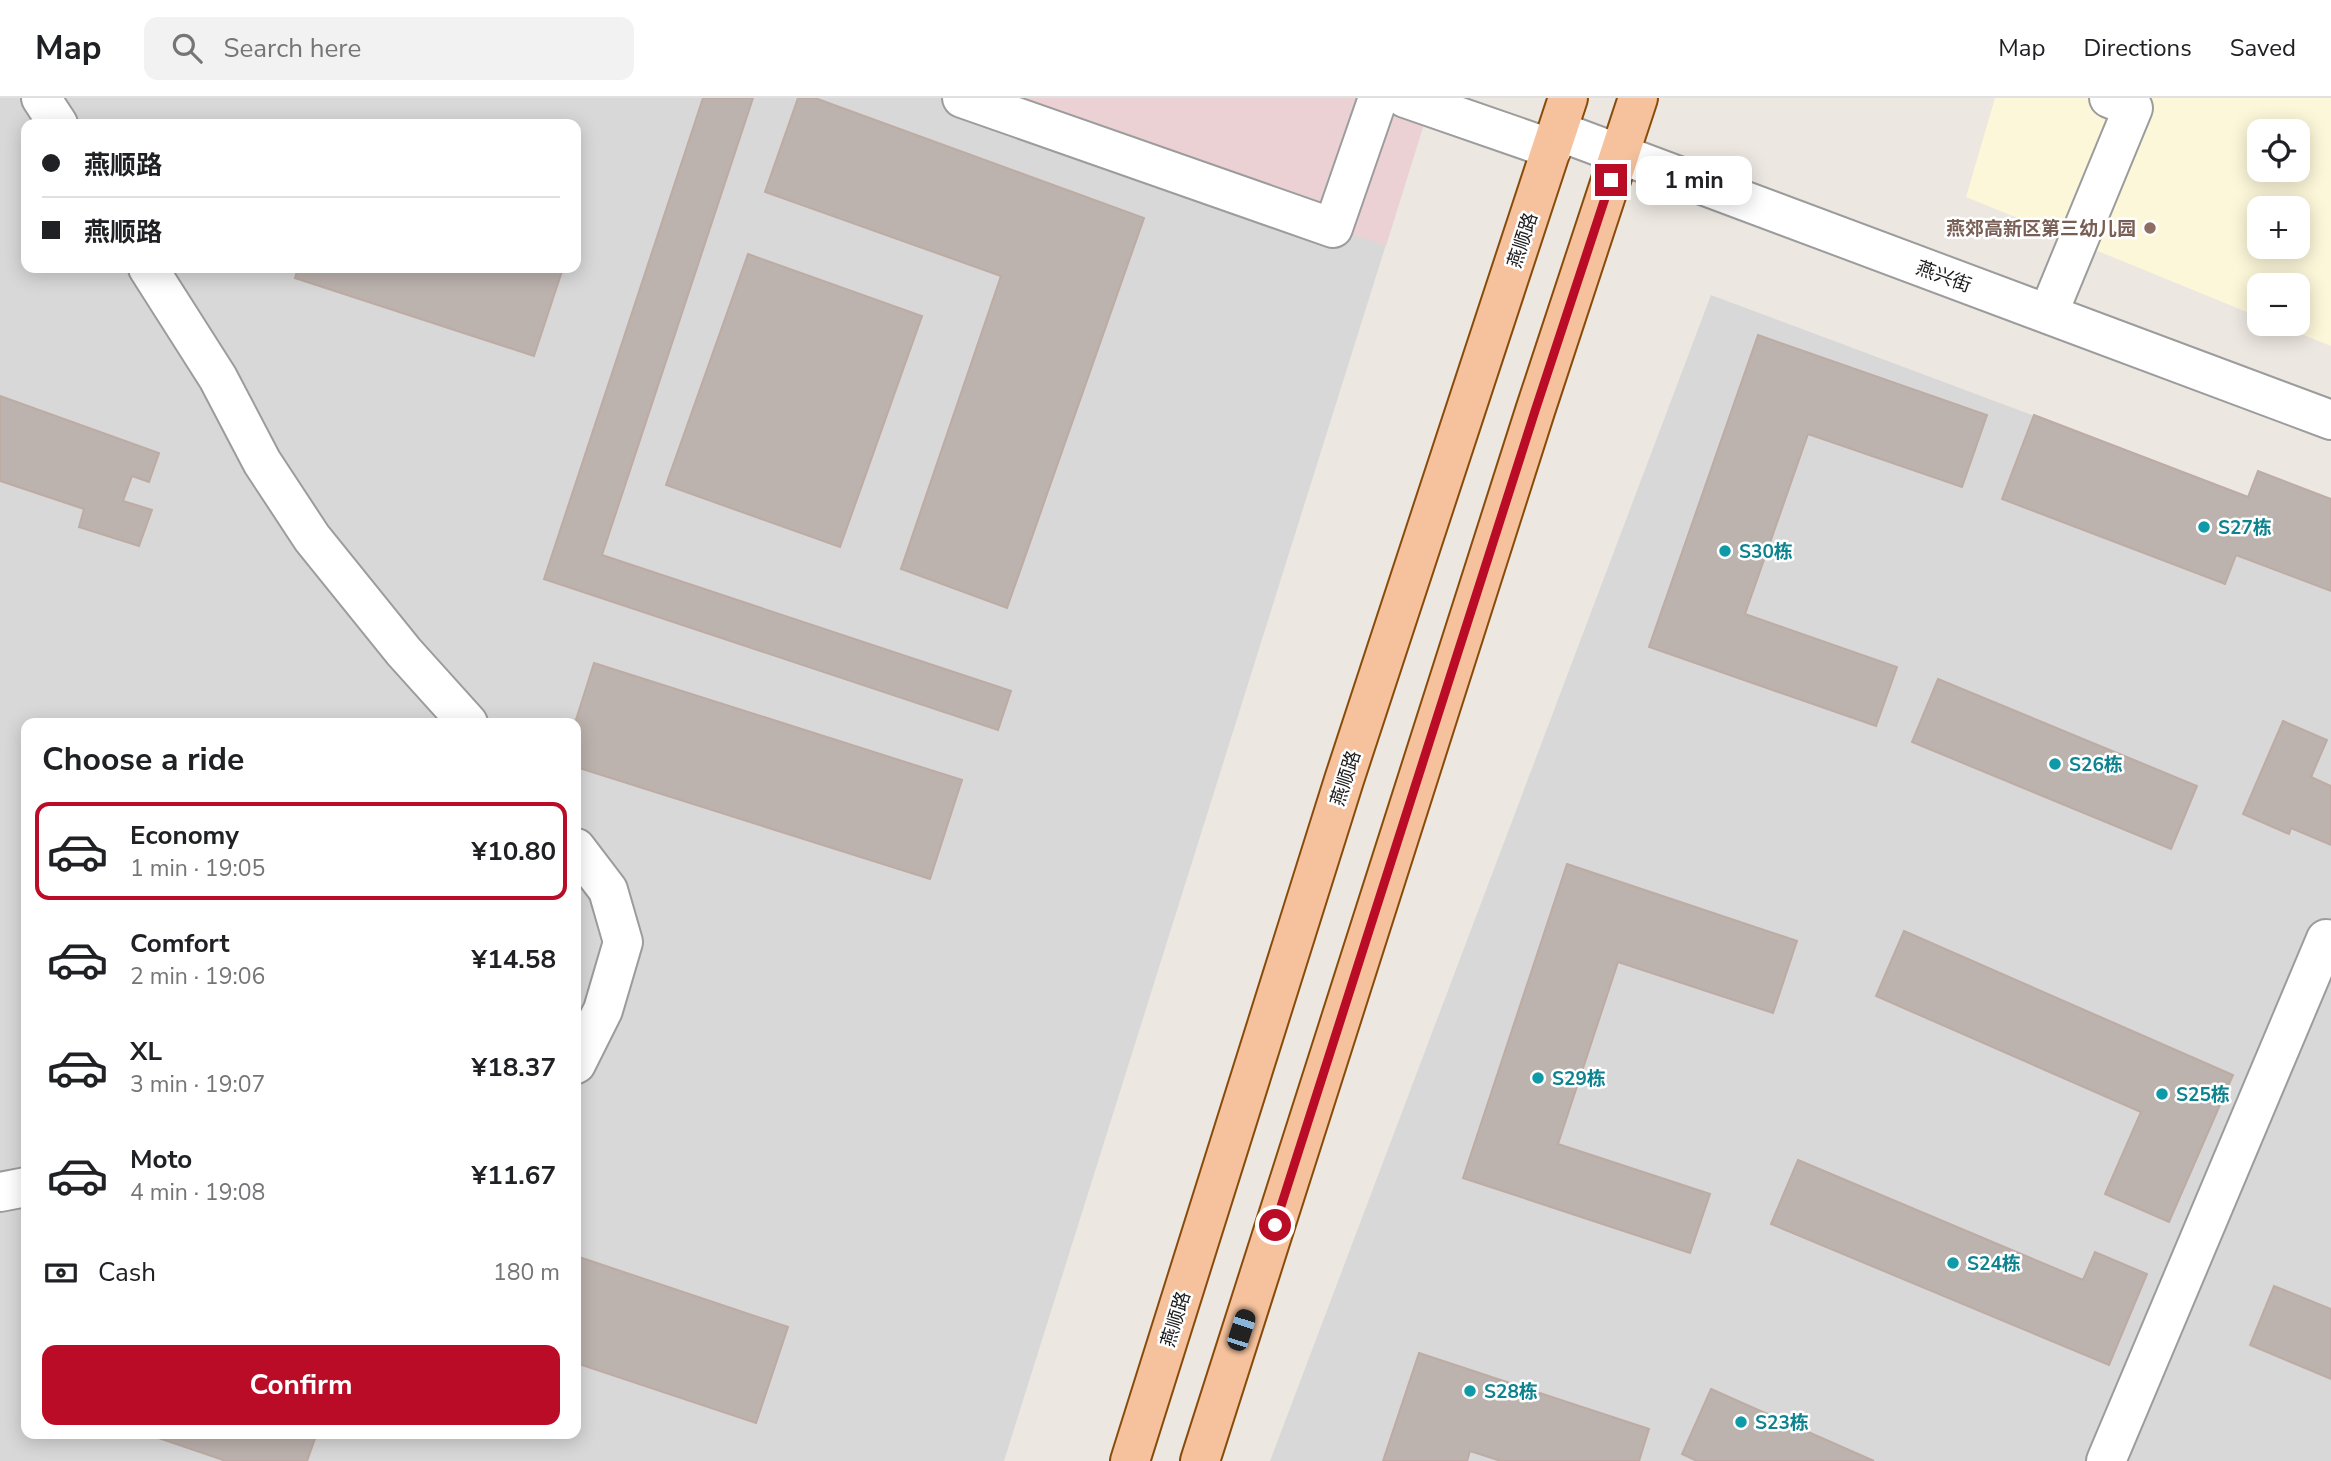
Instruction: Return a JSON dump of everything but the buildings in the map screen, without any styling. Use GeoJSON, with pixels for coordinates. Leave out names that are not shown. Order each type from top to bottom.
{"type":"FeatureCollection","features":[{"type":"Feature","properties":{"kind":"main road"},"geometry":{"type":"LineString","coordinates":[[1200,1461],[1637,98]]}},
{"type":"Feature","properties":{"kind":"main road","name":"燕顺路"},"geometry":{"type":"LineString","coordinates":[[1130,1461],[1343,780],[1559,126]]}},
{"type":"Feature","properties":{"kind":"street"},"geometry":{"type":"LineString","coordinates":[[41,98],[55,119]]}},
{"type":"Feature","properties":{"kind":"street"},"geometry":{"type":"LineString","coordinates":[[962,98],[1333,228],[1378,98]]}},
{"type":"Feature","properties":{"kind":"street","name":"燕兴街"},"geometry":{"type":"LineString","coordinates":[[1405,98],[1559,126],[1619,155],[2331,420]]}},
{"type":"Feature","properties":{"kind":"street"},"geometry":{"type":"LineString","coordinates":[[2048,314],[2133,108],[2109,98]]}},
{"type":"Feature","properties":{"kind":"street"},"geometry":{"type":"LineString","coordinates":[[151,273],[218,378],[262,461],[312,538],[404,652],[463,718]]}},
{"type":"Feature","properties":{"kind":"street"},"geometry":{"type":"LineString","coordinates":[[581,855],[608,890],[623,942],[603,1010],[581,1054]]}},
{"type":"Feature","properties":{"kind":"street"},"geometry":{"type":"LineString","coordinates":[[2106,1461],[2326,939],[2331,940]]}},
{"type":"Feature","properties":{"kind":"street"},"geometry":{"type":"LineString","coordinates":[[0,1192],[21,1188]]}},
{"type":"Feature","properties":{"kind":"shaded area"},"geometry":{"type":"Polygon","coordinates":[[[0,98],[1432,98],[1004,1461],[0,1461],[0,98]]]}},
{"type":"Feature","properties":{"kind":"shaded area"},"geometry":{"type":"Polygon","coordinates":[[[966,98],[1432,98],[1386,246],[966,98]]]}},
{"type":"Feature","properties":{"kind":"shaded area","name":"燕郊高新区第三幼儿园"},"geometry":{"type":"Polygon","coordinates":[[[1995,98],[2331,98],[2331,346],[2306,336],[2310,336],[2310,273],[2247,273],[2247,312],[1966,197],[1995,98]]]}},
{"type":"Feature","properties":{"kind":"shaded area"},"geometry":{"type":"Polygon","coordinates":[[[1711,295],[2331,527],[2331,1461],[1270,1461],[1711,295]]]}},
{"type":"Feature","properties":{"kind":"place","name":"燕郊高新区第三幼儿园"},"geometry":{"type":"Point","coordinates":[2150,228]}},
{"type":"Feature","properties":{"kind":"place","name":"S27栋"},"geometry":{"type":"Point","coordinates":[2204,527]}},
{"type":"Feature","properties":{"kind":"place","name":"S30栋"},"geometry":{"type":"Point","coordinates":[1725,551]}},
{"type":"Feature","properties":{"kind":"place","name":"S26栋"},"geometry":{"type":"Point","coordinates":[2055,764]}},
{"type":"Feature","properties":{"kind":"place","name":"S29栋"},"geometry":{"type":"Point","coordinates":[1538,1078]}},
{"type":"Feature","properties":{"kind":"place","name":"S25栋"},"geometry":{"type":"Point","coordinates":[2162,1094]}},
{"type":"Feature","properties":{"kind":"place","name":"S24栋"},"geometry":{"type":"Point","coordinates":[1953,1263]}},
{"type":"Feature","properties":{"kind":"place","name":"S28栋"},"geometry":{"type":"Point","coordinates":[1470,1391]}},
{"type":"Feature","properties":{"kind":"place","name":"S23栋"},"geometry":{"type":"Point","coordinates":[1741,1422]}},
{"type":"Feature","properties":{"kind":"route"},"geometry":{"type":"LineString","coordinates":[[1275,1225],[1611,180]]}}]}
